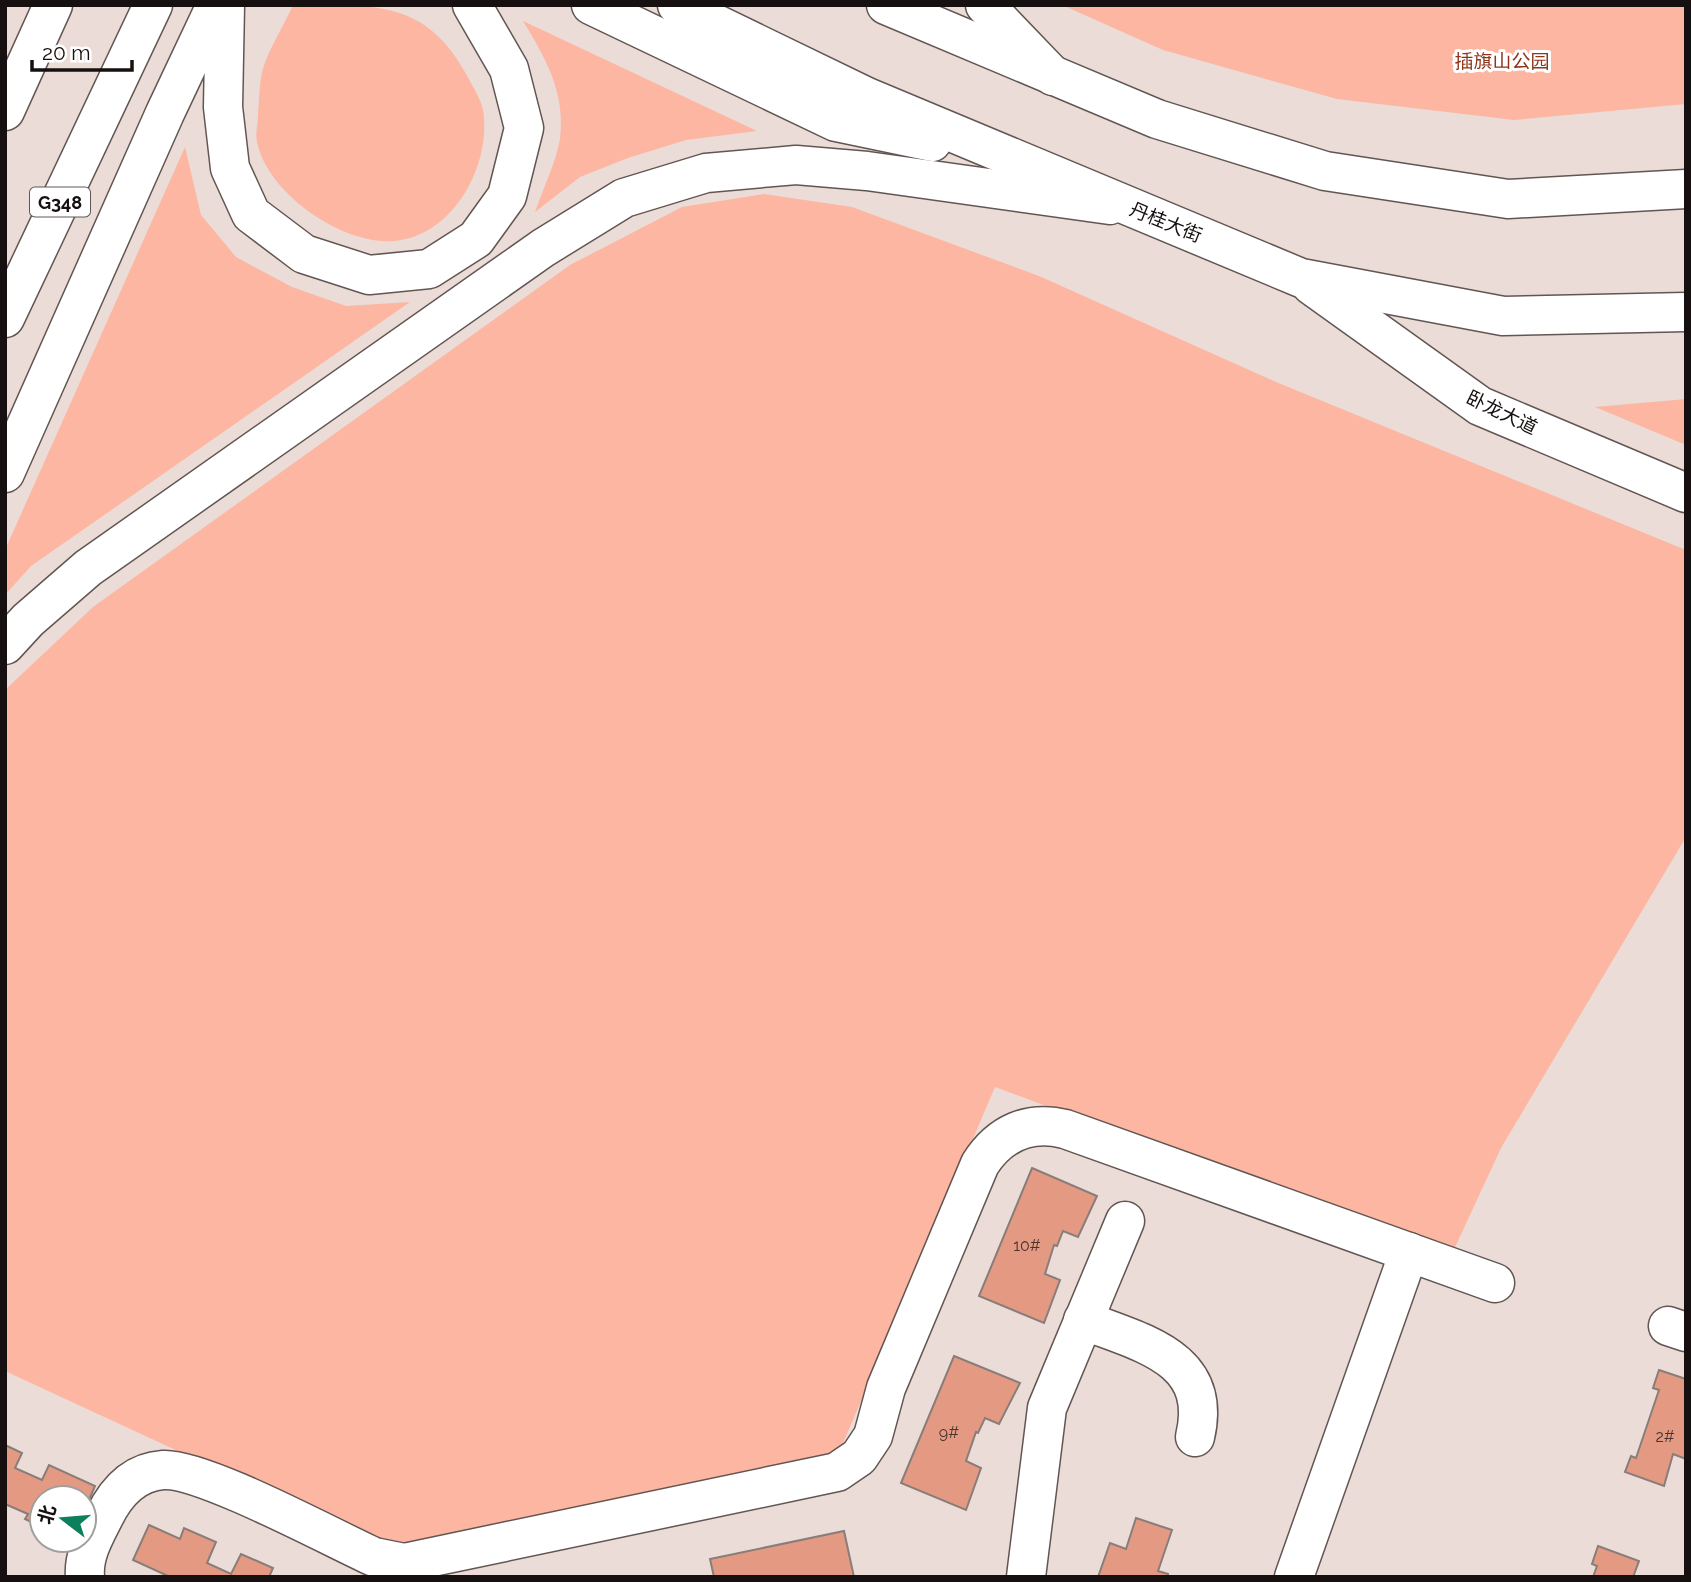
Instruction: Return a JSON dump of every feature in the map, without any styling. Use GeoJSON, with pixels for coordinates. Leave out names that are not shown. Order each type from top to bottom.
{"type":"FeatureCollection","features":[{"type":"Feature","properties":{"kind":"main road"},"geometry":{"type":"LineString","coordinates":[[5,111],[53,5]]}},
{"type":"Feature","properties":{"kind":"main road","name":"G348"},"geometry":{"type":"LineString","coordinates":[[5,318],[153,5]]}},
{"type":"Feature","properties":{"kind":"main road"},"geometry":{"type":"LineString","coordinates":[[5,473],[164,113],[216,5]]}},
{"type":"Feature","properties":{"kind":"main road"},"geometry":{"type":"LineString","coordinates":[[225,5],[223,107],[230,168],[251,214],[304,254],[369,275],[429,269],[476,239],[507,196],[524,128],[509,69],[472,5]]}},
{"type":"Feature","properties":{"kind":"main road"},"geometry":{"type":"LineString","coordinates":[[591,5],[836,122],[1014,158]]}},
{"type":"Feature","properties":{"kind":"main road","name":"丹桂大街"},"geometry":{"type":"LineString","coordinates":[[677,5],[867,97],[1301,278],[1503,316],[1686,312]]}},
{"type":"Feature","properties":{"kind":"main road"},"geometry":{"type":"LineString","coordinates":[[886,5],[1157,119],[1325,171],[1508,200],[1686,188]]}},
{"type":"Feature","properties":{"kind":"main road"},"geometry":{"type":"LineString","coordinates":[[927,5],[967,40]]}},
{"type":"Feature","properties":{"kind":"main road"},"geometry":{"type":"LineString","coordinates":[[985,5],[1053,76]]}},
{"type":"Feature","properties":{"kind":"main road"},"geometry":{"type":"LineString","coordinates":[[5,645],[28,620],[88,568],[543,248],[624,198],[706,173],[796,165],[867,171],[1132,208]]}},
{"type":"Feature","properties":{"kind":"main road","name":"卧龙大道"},"geometry":{"type":"LineString","coordinates":[[1301,278],[1480,406],[1686,493]]}},
{"type":"Feature","properties":{"kind":"main road"},"geometry":{"type":"LineString","coordinates":[[60,1577],[74,1567],[88,1562],[114,1496],[140,1476],[164,1469],[198,1475],[374,1557],[404,1563],[836,1472],[859,1457],[873,1436],[886,1388],[980,1164],[1006,1136],[1032,1126],[1065,1129],[1495,1283]]}},
{"type":"Feature","properties":{"kind":"main road"},"geometry":{"type":"LineString","coordinates":[[1026,1577],[1047,1408],[1125,1221]]}},
{"type":"Feature","properties":{"kind":"main road"},"geometry":{"type":"LineString","coordinates":[[1294,1577],[1409,1252]]}},
{"type":"Feature","properties":{"kind":"main road"},"geometry":{"type":"LineString","coordinates":[[1083,1320],[1159,1351],[1179,1365],[1187,1374],[1196,1399],[1195,1437]]}},
{"type":"Feature","properties":{"kind":"green space"},"geometry":{"type":"Polygon","coordinates":[[[293,5],[351,5],[398,13],[418,21],[437,35],[454,54],[481,102],[484,131],[475,174],[451,212],[434,226],[415,236],[394,241],[352,235],[310,212],[276,180],[264,161],[257,142],[260,87],[266,60],[293,5]]]}},
{"type":"Feature","properties":{"kind":"green space","name":"插旗山公园"},"geometry":{"type":"Polygon","coordinates":[[[1062,5],[1686,5],[1686,104],[1514,120],[1337,99],[1163,50],[1062,5]]]}},
{"type":"Feature","properties":{"kind":"green space"},"geometry":{"type":"Polygon","coordinates":[[[523,21],[757,131],[686,140],[628,158],[580,177],[535,212],[556,157],[560,139],[560,106],[546,62],[523,21]]]}},
{"type":"Feature","properties":{"kind":"green space"},"geometry":{"type":"Polygon","coordinates":[[[185,147],[201,215],[236,257],[292,287],[346,306],[410,302],[31,566],[5,595],[5,550],[185,147]]]}},
{"type":"Feature","properties":{"kind":"green space"},"geometry":{"type":"Polygon","coordinates":[[[764,194],[852,207],[1039,276],[1276,382],[1686,550],[1686,837],[1501,1148],[1451,1256],[995,1087],[838,1455],[389,1549],[5,1371],[5,690],[93,607],[570,265],[682,207],[764,194]]]}},
{"type":"Feature","properties":{"kind":"green space"},"geometry":{"type":"Polygon","coordinates":[[[1686,399],[1686,445],[1595,407],[1686,399]]]}},
{"type":"Feature","properties":{"kind":"building"},"geometry":{"type":"Polygon","coordinates":[[[1032,1168],[1097,1196],[1078,1237],[1063,1231],[1057,1246],[1054,1245],[1045,1274],[1060,1280],[1044,1323],[979,1296],[1032,1168]]]}},
{"type":"Feature","properties":{"kind":"building"},"geometry":{"type":"Polygon","coordinates":[[[954,1356],[1020,1383],[999,1424],[985,1418],[978,1433],[976,1432],[966,1461],[981,1468],[966,1510],[901,1483],[954,1356]]]}},
{"type":"Feature","properties":{"kind":"building"},"geometry":{"type":"Polygon","coordinates":[[[1659,1370],[1686,1379],[1686,1459],[1673,1454],[1664,1486],[1625,1472],[1631,1456],[1636,1458],[1659,1390],[1653,1388],[1659,1370]]]}},
{"type":"Feature","properties":{"kind":"building"},"geometry":{"type":"Polygon","coordinates":[[[5,1445],[22,1453],[15,1468],[42,1480],[49,1465],[91,1484],[28,1484],[28,1514],[5,1504],[5,1445]]]}},
{"type":"Feature","properties":{"kind":"building"},"geometry":{"type":"Polygon","coordinates":[[[1136,1518],[1172,1530],[1158,1571],[1168,1574],[1167,1577],[1098,1577],[1110,1543],[1126,1549],[1136,1518]]]}},
{"type":"Feature","properties":{"kind":"building"},"geometry":{"type":"Polygon","coordinates":[[[149,1525],[180,1539],[184,1528],[216,1542],[207,1563],[231,1574],[241,1554],[273,1568],[269,1577],[170,1577],[133,1560],[149,1525]]]}},
{"type":"Feature","properties":{"kind":"building"},"geometry":{"type":"Polygon","coordinates":[[[844,1531],[854,1577],[714,1577],[710,1559],[844,1531]]]}},
{"type":"Feature","properties":{"kind":"building"},"geometry":{"type":"Polygon","coordinates":[[[1598,1546],[1639,1561],[1633,1577],[1593,1577],[1597,1566],[1592,1564],[1598,1546]]]}}]}
